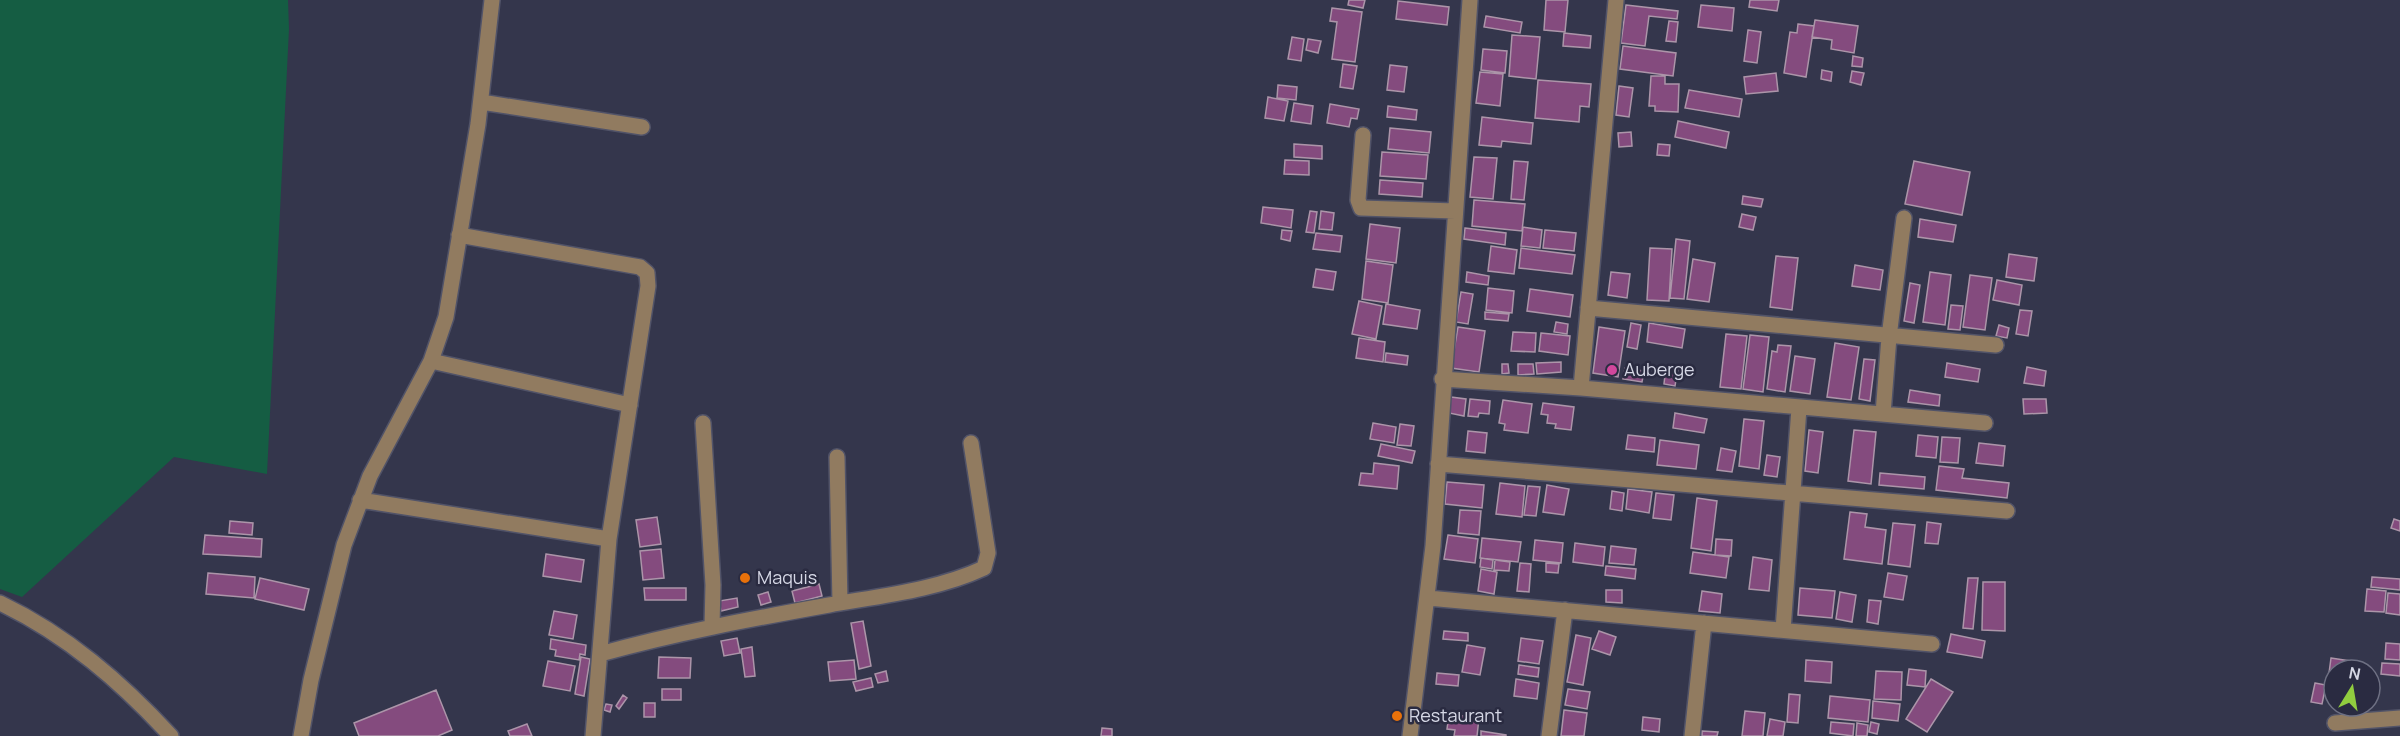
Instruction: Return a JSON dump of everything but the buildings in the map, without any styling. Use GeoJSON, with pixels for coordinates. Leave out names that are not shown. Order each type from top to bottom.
{"type":"FeatureCollection","features":[{"type":"Feature","properties":{"kind":"street"},"geometry":{"type":"LineString","coordinates":[[301,736],[344,545],[360,500],[431,361],[446,317],[481,102],[492,0]]}},
{"type":"Feature","properties":{"kind":"street"},"geometry":{"type":"LineString","coordinates":[[1410,736],[1428,598],[1470,0]]}},
{"type":"Feature","properties":{"kind":"street"},"geometry":{"type":"LineString","coordinates":[[1581,388],[1616,0]]}},
{"type":"Feature","properties":{"kind":"street"},"geometry":{"type":"LineString","coordinates":[[481,102],[642,127]]}},
{"type":"Feature","properties":{"kind":"street"},"geometry":{"type":"LineString","coordinates":[[1363,135],[1358,200],[1361,208],[1455,211]]}},
{"type":"Feature","properties":{"kind":"street"},"geometry":{"type":"LineString","coordinates":[[1883,414],[1888,337],[1904,218]]}},
{"type":"Feature","properties":{"kind":"street"},"geometry":{"type":"LineString","coordinates":[[459,235],[640,267],[647,273],[648,286],[609,539],[593,736]]}},
{"type":"Feature","properties":{"kind":"street"},"geometry":{"type":"LineString","coordinates":[[1588,308],[1996,345]]}},
{"type":"Feature","properties":{"kind":"street"},"geometry":{"type":"LineString","coordinates":[[431,361],[630,405]]}},
{"type":"Feature","properties":{"kind":"street"},"geometry":{"type":"LineString","coordinates":[[1442,379],[1581,388],[1985,423]]}},
{"type":"Feature","properties":{"kind":"street"},"geometry":{"type":"LineString","coordinates":[[1783,630],[1799,408]]}},
{"type":"Feature","properties":{"kind":"street"},"geometry":{"type":"LineString","coordinates":[[703,423],[712,557],[712,626]]}},
{"type":"Feature","properties":{"kind":"street"},"geometry":{"type":"LineString","coordinates":[[600,654],[712,626],[840,603],[957,578],[984,568],[988,553],[971,442]]}},
{"type":"Feature","properties":{"kind":"street"},"geometry":{"type":"LineString","coordinates":[[837,457],[840,603]]}},
{"type":"Feature","properties":{"kind":"street"},"geometry":{"type":"LineString","coordinates":[[1438,464],[2007,511]]}},
{"type":"Feature","properties":{"kind":"street"},"geometry":{"type":"LineString","coordinates":[[360,500],[609,539]]}},
{"type":"Feature","properties":{"kind":"street"},"geometry":{"type":"LineString","coordinates":[[1428,598],[1932,644]]}},
{"type":"Feature","properties":{"kind":"street"},"geometry":{"type":"LineString","coordinates":[[0,603],[72,645],[109,673],[171,736]]}},
{"type":"Feature","properties":{"kind":"street"},"geometry":{"type":"LineString","coordinates":[[1549,736],[1565,610]]}},
{"type":"Feature","properties":{"kind":"street"},"geometry":{"type":"LineString","coordinates":[[1692,736],[1704,623]]}},
{"type":"Feature","properties":{"kind":"street"},"geometry":{"type":"LineString","coordinates":[[2335,723],[2400,718]]}},
{"type":"Feature","properties":{"kind":"green space"},"geometry":{"type":"Polygon","coordinates":[[[0,0],[288,0],[289,29],[267,474],[174,457],[22,597],[0,589],[0,0]]]}},
{"type":"Feature","properties":{"kind":"place","name":"Auberge"},"geometry":{"type":"Point","coordinates":[1612,370]}},
{"type":"Feature","properties":{"kind":"place","name":"Maquis"},"geometry":{"type":"Point","coordinates":[745,578]}},
{"type":"Feature","properties":{"kind":"place","name":"Restaurant"},"geometry":{"type":"Point","coordinates":[1397,716]}}]}
